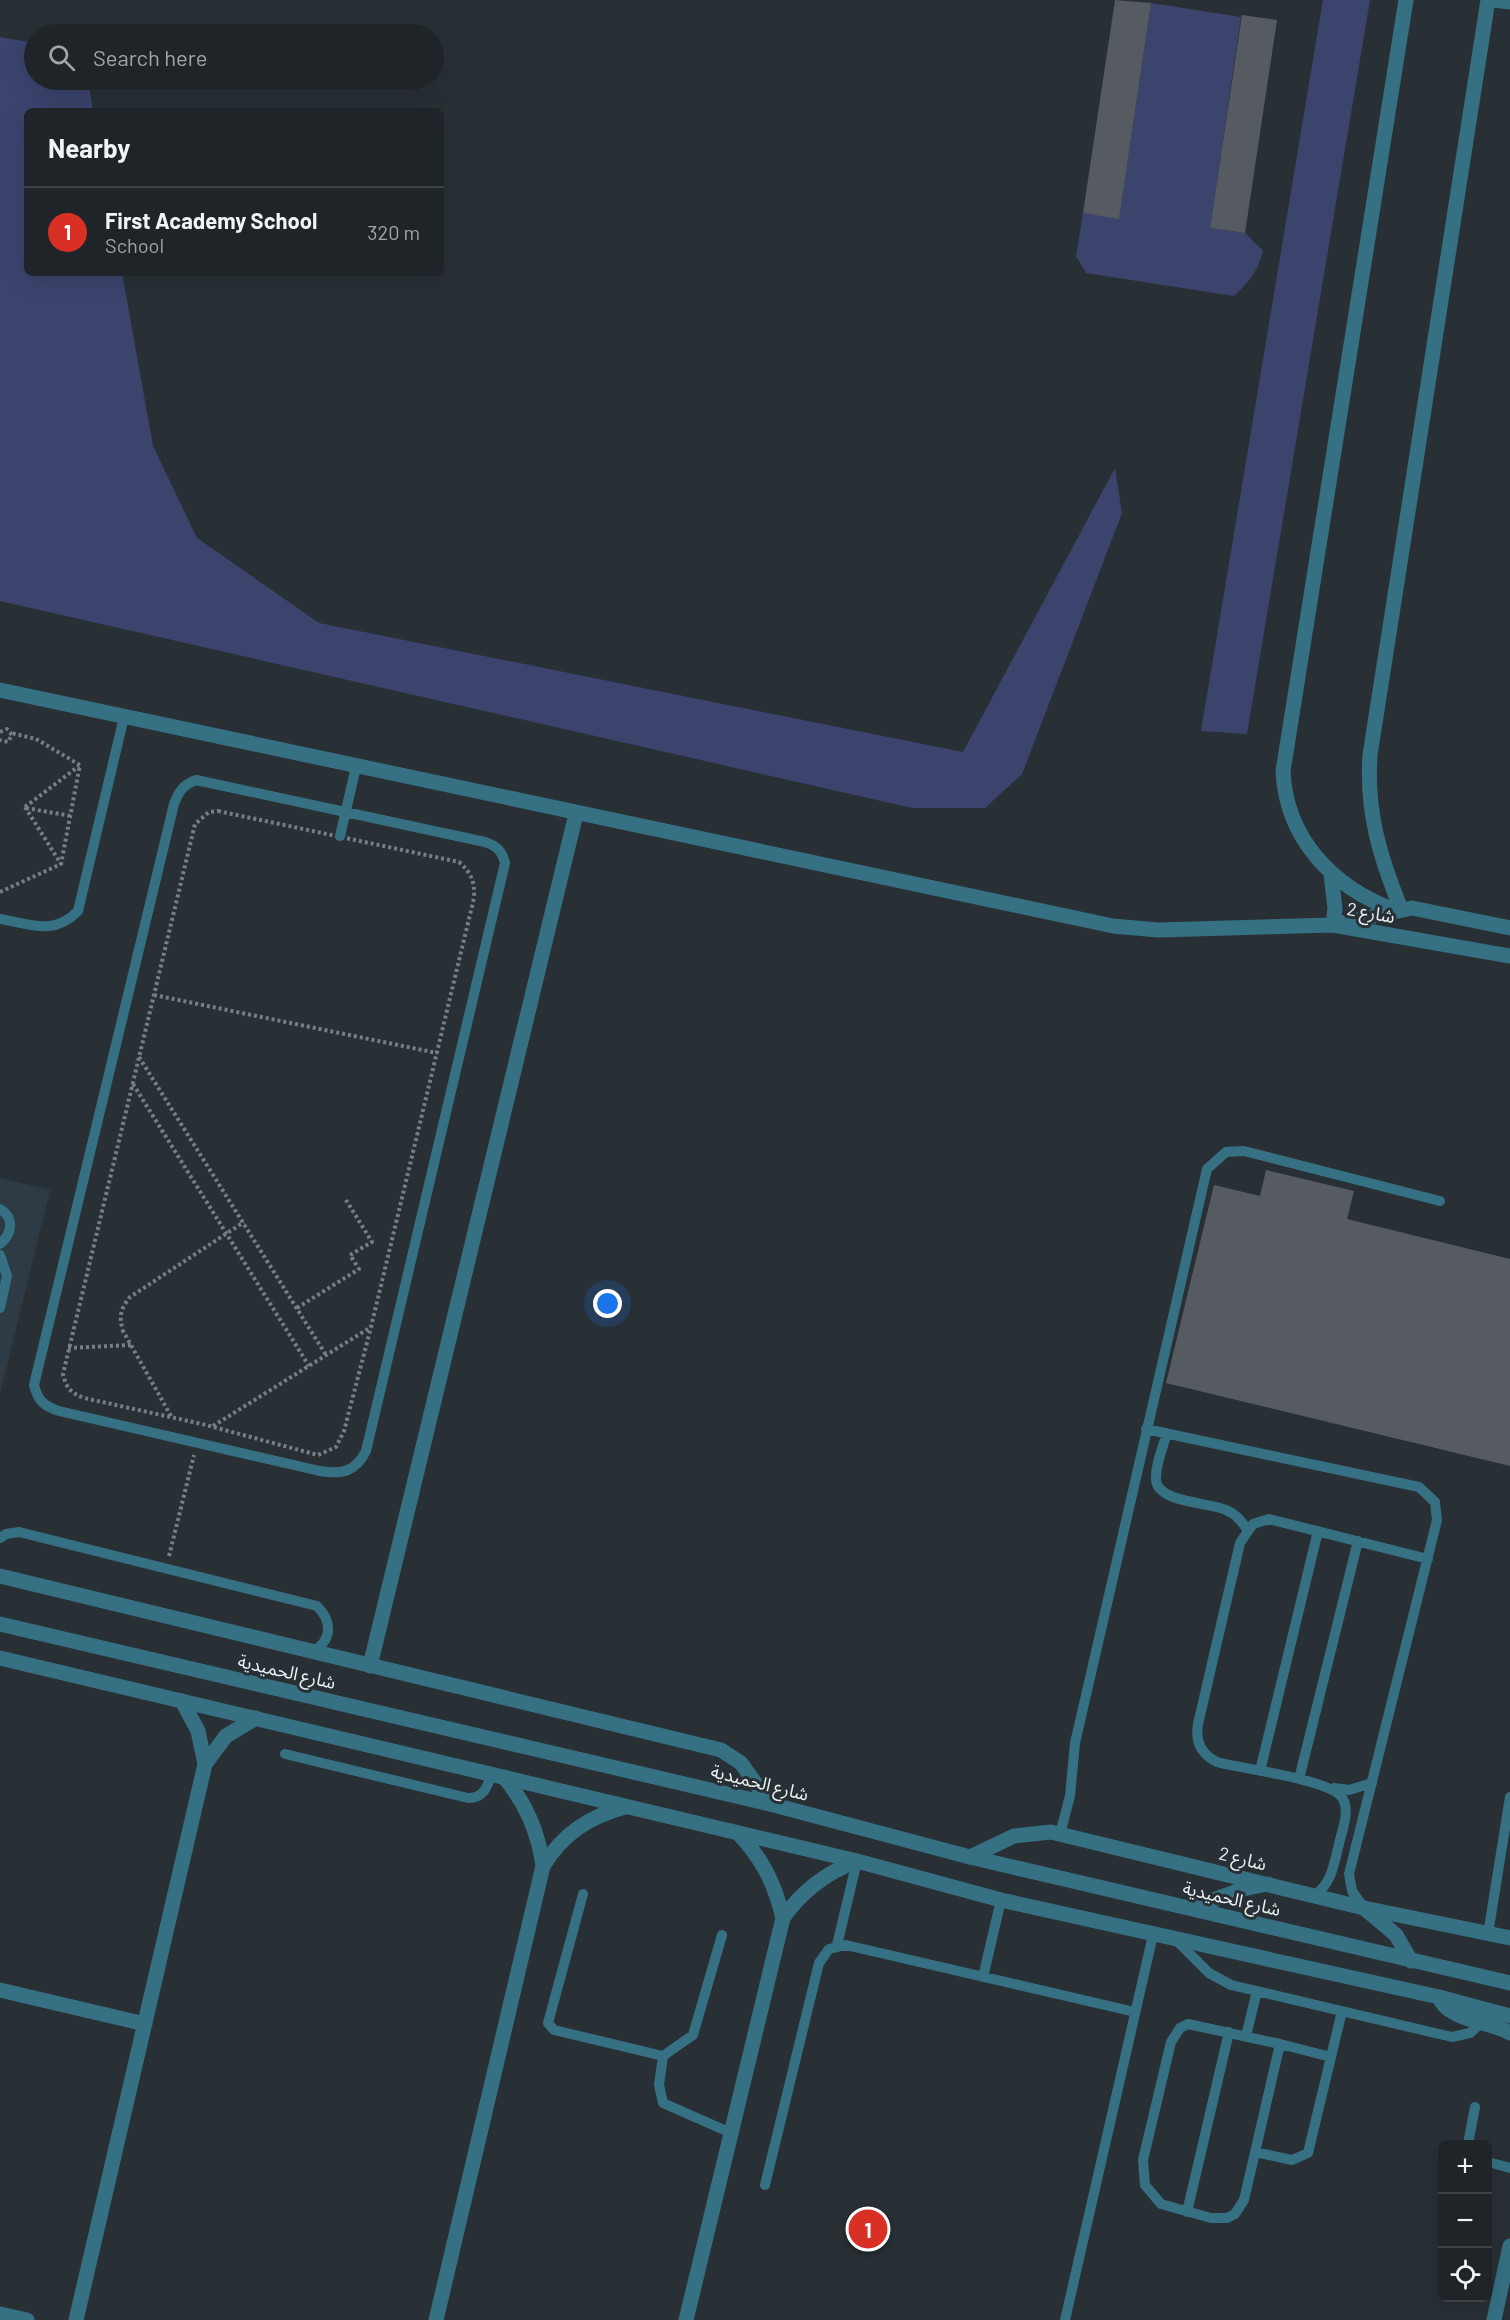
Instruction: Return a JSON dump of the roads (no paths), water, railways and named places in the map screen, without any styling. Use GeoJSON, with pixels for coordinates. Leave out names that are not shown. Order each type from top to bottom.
{"type":"FeatureCollection","features":[{"type":"Feature","properties":{"kind":"street"},"geometry":{"type":"LineString","coordinates":[[1398,909],[1360,896],[1331,874],[1290,814],[1284,793],[1283,771],[1406,0]]}},
{"type":"Feature","properties":{"kind":"street"},"geometry":{"type":"LineString","coordinates":[[1398,909],[1373,829],[1369,792],[1370,755],[1488,0]]}},
{"type":"Feature","properties":{"kind":"street"},"geometry":{"type":"LineString","coordinates":[[1494,0],[1510,2]]}},
{"type":"Feature","properties":{"kind":"street"},"geometry":{"type":"LineString","coordinates":[[0,690],[576,814],[1113,926],[1192,930],[1333,925],[1335,909],[1331,874]]}},
{"type":"Feature","properties":{"kind":"street"},"geometry":{"type":"LineString","coordinates":[[370,1666],[576,814]]}},
{"type":"Feature","properties":{"kind":"street","name":"شارع 2"},"geometry":{"type":"LineString","coordinates":[[1333,925],[1398,909],[1429,910],[1509,923]]}},
{"type":"Feature","properties":{"kind":"street","name":"شارع 2"},"geometry":{"type":"LineString","coordinates":[[1333,925],[1510,956]]}},
{"type":"Feature","properties":{"kind":"street"},"geometry":{"type":"LineString","coordinates":[[0,1576],[721,1750],[741,1763],[770,1804]]}},
{"type":"Feature","properties":{"kind":"street","name":"شارع الحميدية"},"geometry":{"type":"LineString","coordinates":[[0,1623],[770,1804],[970,1857],[1510,1983]]}},
{"type":"Feature","properties":{"kind":"street"},"geometry":{"type":"LineString","coordinates":[[0,1658],[857,1861],[1001,1900],[1177,1941],[1439,1997],[1510,2016]]}},
{"type":"Feature","properties":{"kind":"street"},"geometry":{"type":"LineString","coordinates":[[182,1701],[198,1731],[205,1764]]}},
{"type":"Feature","properties":{"kind":"street"},"geometry":{"type":"LineString","coordinates":[[76,2320],[205,1764],[226,1736],[256,1718]]}},
{"type":"Feature","properties":{"kind":"street"},"geometry":{"type":"LineString","coordinates":[[498,1775],[527,1809],[535,1827],[543,1866]]}},
{"type":"Feature","properties":{"kind":"street"},"geometry":{"type":"LineString","coordinates":[[436,2319],[543,1866],[554,1849],[577,1827],[604,1812],[625,1807]]}},
{"type":"Feature","properties":{"kind":"street","name":"شارع 2"},"geometry":{"type":"LineString","coordinates":[[970,1857],[1014,1836],[1039,1832],[1060,1834],[1364,1908],[1510,1938]]}},
{"type":"Feature","properties":{"kind":"street"},"geometry":{"type":"LineString","coordinates":[[738,1833],[752,1848],[772,1880],[783,1918]]}},
{"type":"Feature","properties":{"kind":"street"},"geometry":{"type":"LineString","coordinates":[[686,2320],[783,1918],[807,1889],[839,1868],[857,1861]]}},
{"type":"Feature","properties":{"kind":"street"},"geometry":{"type":"LineString","coordinates":[[1190,1909],[1243,1889],[1268,1884]]}},
{"type":"Feature","properties":{"kind":"street"},"geometry":{"type":"LineString","coordinates":[[1364,1908],[1396,1935],[1411,1961]]}},
{"type":"Feature","properties":{"kind":"street"},"geometry":{"type":"LineString","coordinates":[[0,1990],[145,2024]]}},
{"type":"Feature","properties":{"kind":"street"},"geometry":{"type":"LineString","coordinates":[[1439,1997],[1441,2002],[1453,2012],[1483,2021],[1510,2033]]}},
{"type":"Feature","properties":{"kind":"street"},"geometry":{"type":"LineString","coordinates":[[1494,2320],[1510,2246]]}},
{"type":"Feature","properties":{"kind":"street"},"geometry":{"type":"LineString","coordinates":[[0,2314],[27,2320]]}},
{"type":"Feature","properties":{"kind":"lane"},"geometry":{"type":"LineString","coordinates":[[0,919],[53,927],[68,922],[78,911],[124,717]]}},
{"type":"Feature","properties":{"kind":"lane"},"geometry":{"type":"LineString","coordinates":[[340,836],[356,767]]}},
{"type":"Feature","properties":{"kind":"lane"},"geometry":{"type":"LineString","coordinates":[[196,780],[345,813],[495,846],[502,853],[505,863],[366,1451],[360,1463],[349,1471],[335,1474],[46,1407],[37,1398],[34,1385],[36,1371],[178,793],[186,784],[196,780]]}},
{"type":"Feature","properties":{"kind":"lane"},"geometry":{"type":"LineString","coordinates":[[1060,1834],[1071,1796],[1075,1743],[1204,1177],[1218,1157],[1235,1150],[1440,1201]]}},
{"type":"Feature","properties":{"kind":"lane"},"geometry":{"type":"LineString","coordinates":[[0,1209],[9,1218],[11,1228],[8,1237],[0,1244]]}},
{"type":"Feature","properties":{"kind":"lane"},"geometry":{"type":"LineString","coordinates":[[0,1254],[7,1275],[0,1308]]}},
{"type":"Feature","properties":{"kind":"lane"},"geometry":{"type":"LineString","coordinates":[[1146,1429],[1419,1487],[1431,1496],[1437,1511],[1428,1559],[1349,1874],[1352,1891],[1364,1908]]}},
{"type":"Feature","properties":{"kind":"lane"},"geometry":{"type":"LineString","coordinates":[[1167,1433],[1157,1472],[1157,1484],[1161,1490],[1173,1497],[1228,1511],[1247,1529]]}},
{"type":"Feature","properties":{"kind":"lane"},"geometry":{"type":"LineString","coordinates":[[1372,1783],[1349,1790],[1333,1788],[1210,1759],[1200,1747],[1196,1731],[1240,1543],[1247,1529],[1253,1524],[1269,1519],[1428,1559]]}},
{"type":"Feature","properties":{"kind":"lane"},"geometry":{"type":"LineString","coordinates":[[1260,1772],[1318,1531]]}},
{"type":"Feature","properties":{"kind":"lane"},"geometry":{"type":"LineString","coordinates":[[0,1538],[6,1533],[19,1532],[317,1606],[325,1614],[329,1625],[328,1637],[321,1647],[311,1652]]}},
{"type":"Feature","properties":{"kind":"lane"},"geometry":{"type":"LineString","coordinates":[[1299,1779],[1358,1541]]}},
{"type":"Feature","properties":{"kind":"lane"},"geometry":{"type":"LineString","coordinates":[[285,1754],[468,1798],[474,1798],[484,1792],[498,1775]]}},
{"type":"Feature","properties":{"kind":"lane"},"geometry":{"type":"LineString","coordinates":[[1314,1896],[1331,1876],[1346,1814],[1343,1798],[1333,1788]]}},
{"type":"Feature","properties":{"kind":"lane"},"geometry":{"type":"LineString","coordinates":[[1488,1934],[1510,1797]]}},
{"type":"Feature","properties":{"kind":"lane"},"geometry":{"type":"LineString","coordinates":[[765,2185],[819,1963],[823,1955],[837,1945],[857,1861]]}},
{"type":"Feature","properties":{"kind":"lane"},"geometry":{"type":"LineString","coordinates":[[583,1894],[548,2023],[554,2030],[663,2056]]}},
{"type":"Feature","properties":{"kind":"lane"},"geometry":{"type":"LineString","coordinates":[[983,1977],[1001,1900]]}},
{"type":"Feature","properties":{"kind":"lane"},"geometry":{"type":"LineString","coordinates":[[722,1935],[693,2035],[663,2056],[659,2085],[663,2103],[731,2133]]}},
{"type":"Feature","properties":{"kind":"lane"},"geometry":{"type":"LineString","coordinates":[[1065,2320],[1153,1935]]}},
{"type":"Feature","properties":{"kind":"lane"},"geometry":{"type":"LineString","coordinates":[[1177,1941],[1209,1973],[1231,1985],[1452,2037],[1470,2033],[1483,2021]]}},
{"type":"Feature","properties":{"kind":"lane"},"geometry":{"type":"LineString","coordinates":[[837,1945],[1136,2012]]}},
{"type":"Feature","properties":{"kind":"lane"},"geometry":{"type":"LineString","coordinates":[[1246,2036],[1257,1991]]}},
{"type":"Feature","properties":{"kind":"lane"},"geometry":{"type":"LineString","coordinates":[[1255,2152],[1292,2160],[1308,2153],[1342,2011]]}},
{"type":"Feature","properties":{"kind":"lane"},"geometry":{"type":"LineString","coordinates":[[1280,2044],[1244,2200],[1235,2214],[1219,2219],[1161,2204],[1151,2196],[1145,2185],[1143,2160],[1174,2034],[1188,2024],[1229,2032],[1280,2044],[1331,2057]]}},
{"type":"Feature","properties":{"kind":"lane"},"geometry":{"type":"LineString","coordinates":[[1187,2212],[1229,2032]]}},
{"type":"Feature","properties":{"kind":"lane"},"geometry":{"type":"LineString","coordinates":[[1469,2140],[1475,2107]]}},
{"type":"Feature","properties":{"kind":"lane"},"geometry":{"type":"LineString","coordinates":[[1492,2163],[1510,2168]]}},
{"type":"Feature","properties":{"kind":"place","name":"First Academy School"},"geometry":{"type":"Point","coordinates":[868,2229]}}]}
